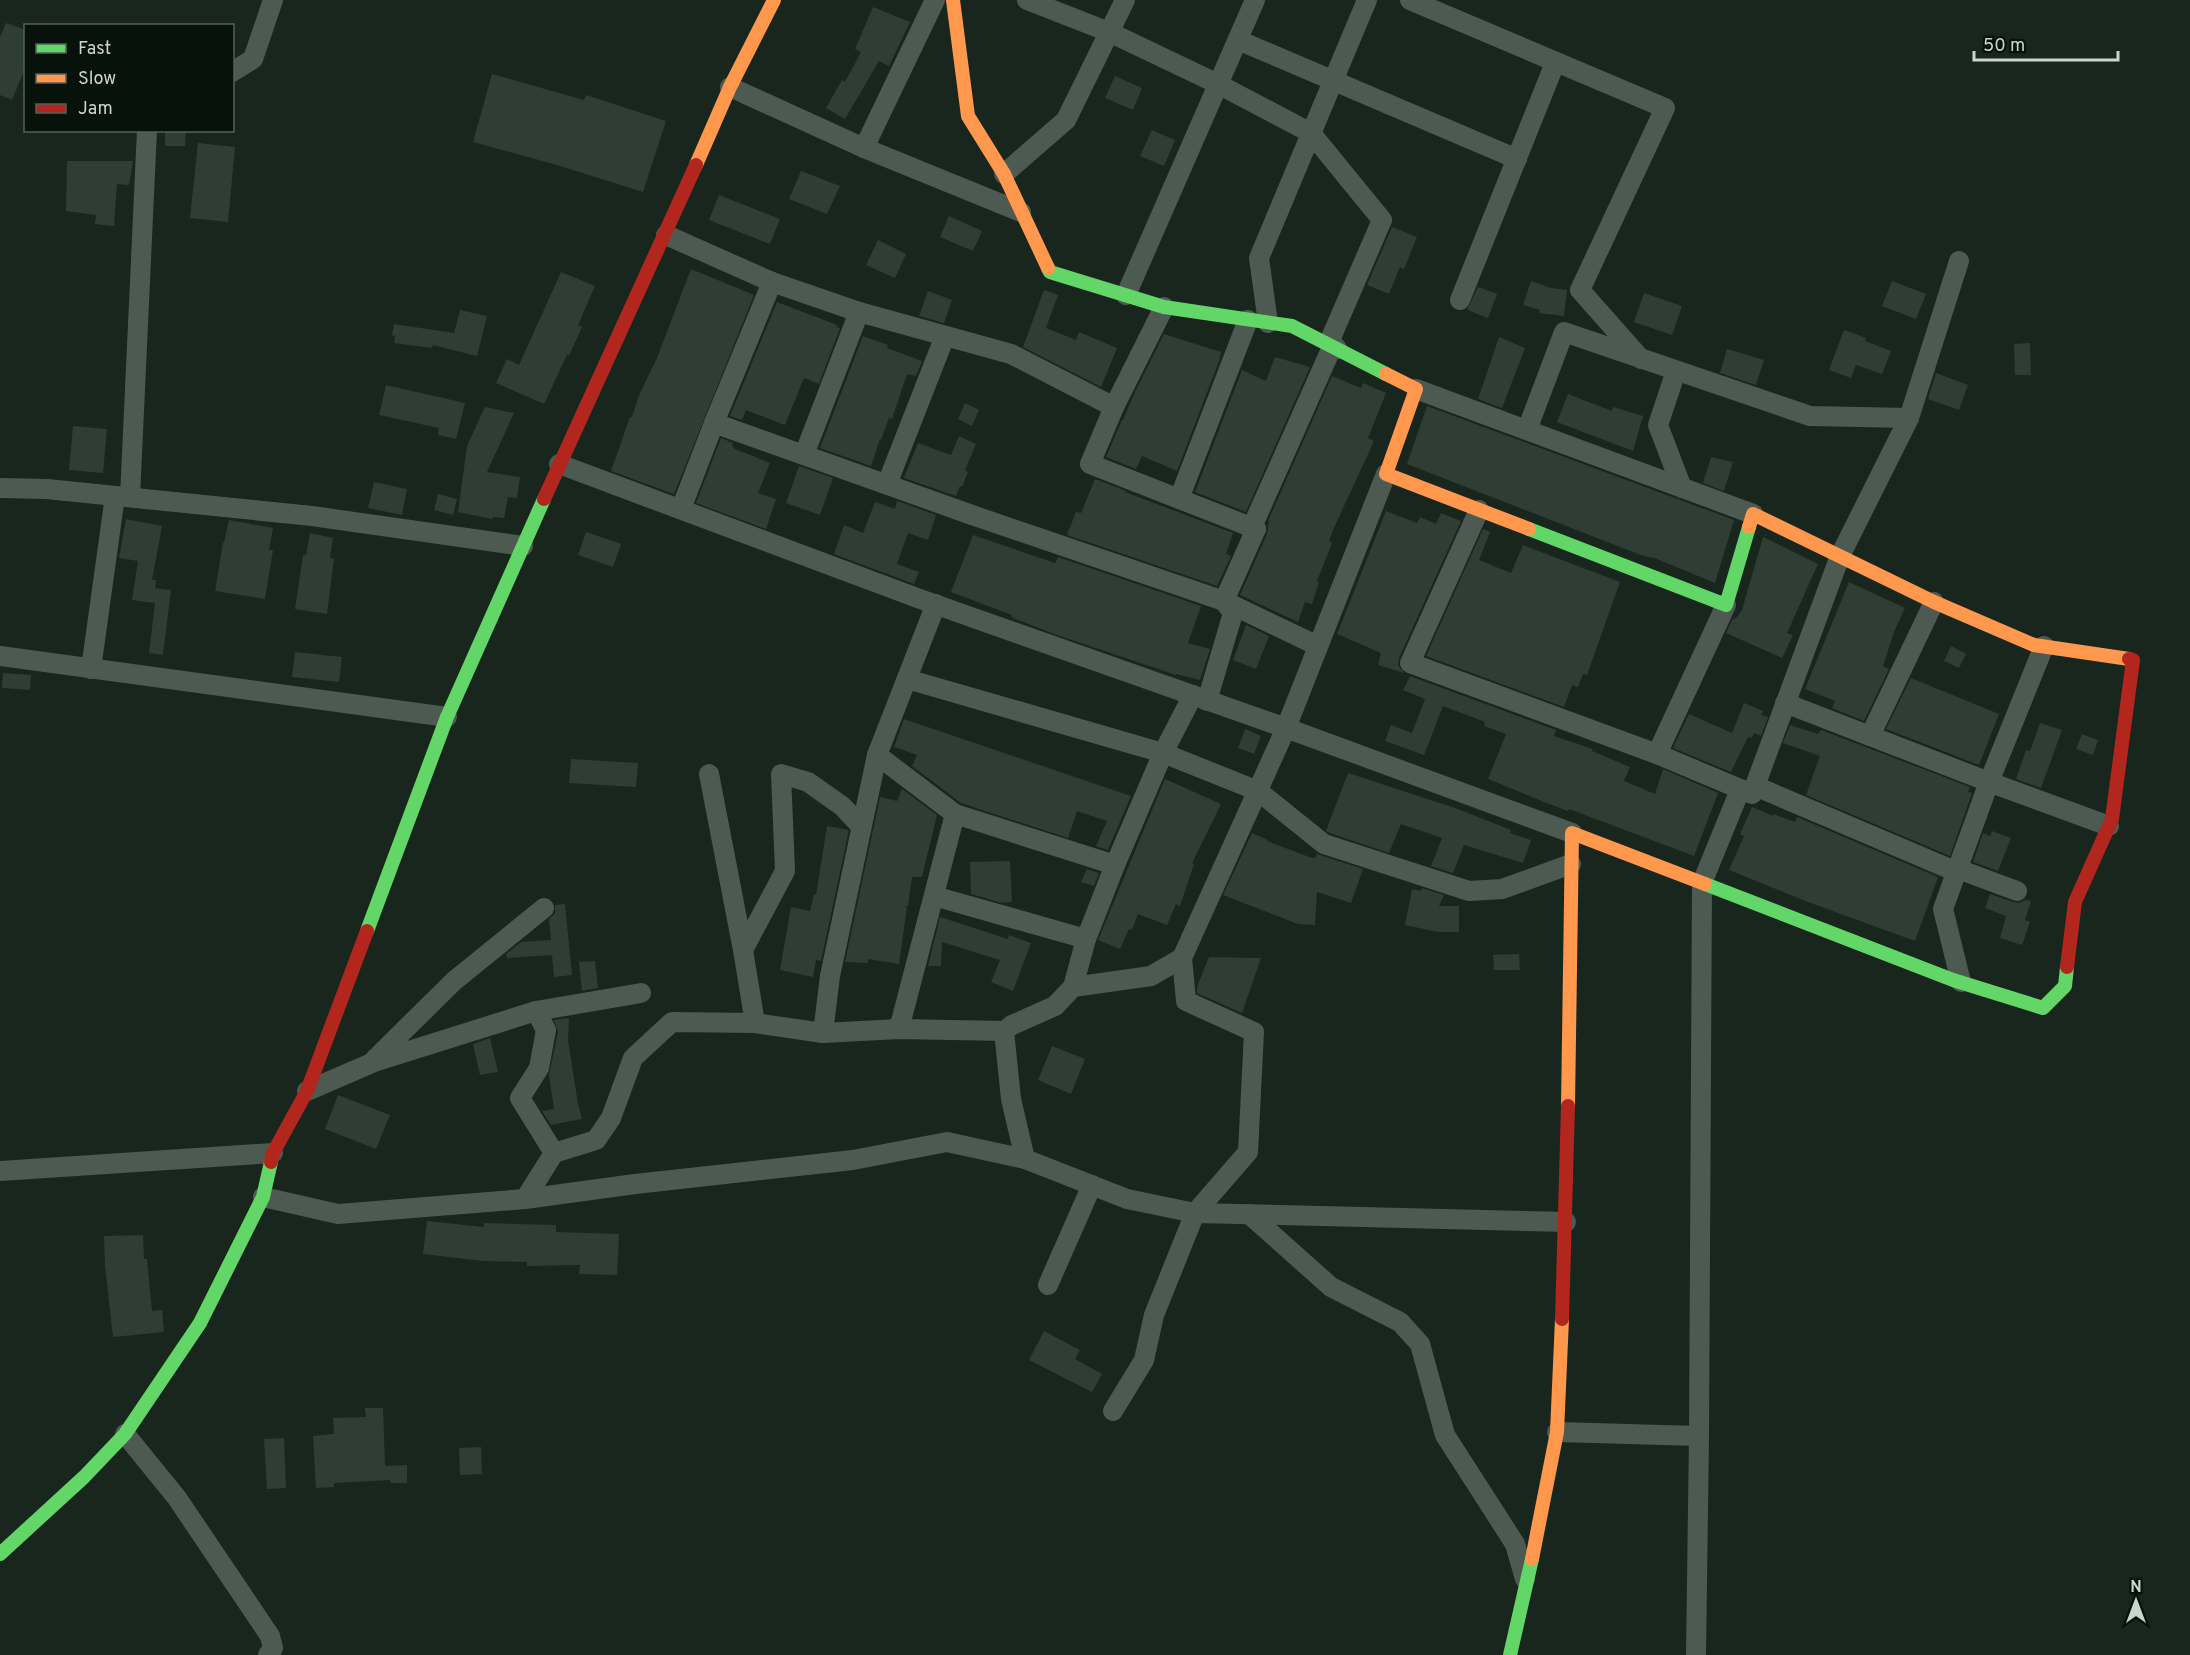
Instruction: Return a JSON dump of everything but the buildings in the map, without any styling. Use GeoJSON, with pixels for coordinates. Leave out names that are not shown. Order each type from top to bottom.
{"type":"FeatureCollection","features":[{"type":"Feature","properties":{"kind":"street"},"geometry":{"type":"LineString","coordinates":[[234,71],[253,59],[273,0]]}},
{"type":"Feature","properties":{"kind":"street"},"geometry":{"type":"LineString","coordinates":[[0,1554],[84,1477],[125,1434],[200,1323],[263,1197],[273,1153],[307,1091],[447,717],[606,360],[666,235],[730,87],[774,0]]}},
{"type":"Feature","properties":{"kind":"street"},"geometry":{"type":"LineString","coordinates":[[864,148],[935,0]]}},
{"type":"Feature","properties":{"kind":"street"},"geometry":{"type":"LineString","coordinates":[[560,464],[936,604],[1572,833],[1961,982],[2043,1008],[2065,986],[2075,902],[2112,819],[2133,660],[2034,645],[1934,602],[1754,514],[1416,389],[1292,326],[1164,307],[1050,272],[1004,174],[968,116],[953,0]]}},
{"type":"Feature","properties":{"kind":"street"},"geometry":{"type":"LineString","coordinates":[[1027,0],[1109,32],[1218,84],[1311,133],[1382,220],[1330,340],[1337,349]]}},
{"type":"Feature","properties":{"kind":"street"},"geometry":{"type":"LineString","coordinates":[[1004,174],[1066,120],[1125,0]]}},
{"type":"Feature","properties":{"kind":"street"},"geometry":{"type":"LineString","coordinates":[[1126,296],[1255,0]]}},
{"type":"Feature","properties":{"kind":"street"},"geometry":{"type":"LineString","coordinates":[[1268,323],[1259,258],[1368,0]]}},
{"type":"Feature","properties":{"kind":"street"},"geometry":{"type":"LineString","coordinates":[[1410,0],[1665,108],[1581,290],[1641,358]]}},
{"type":"Feature","properties":{"kind":"street"},"geometry":{"type":"LineString","coordinates":[[1238,40],[1517,159]]}},
{"type":"Feature","properties":{"kind":"street"},"geometry":{"type":"LineString","coordinates":[[1461,300],[1555,63]]}},
{"type":"Feature","properties":{"kind":"street"},"geometry":{"type":"LineString","coordinates":[[730,87],[864,148],[1021,212]]}},
{"type":"Feature","properties":{"kind":"street"},"geometry":{"type":"LineString","coordinates":[[92,669],[122,496],[147,132]]}},
{"type":"Feature","properties":{"kind":"street"},"geometry":{"type":"LineString","coordinates":[[666,235],[772,282],[859,312],[1011,354],[1114,407]]}},
{"type":"Feature","properties":{"kind":"street"},"geometry":{"type":"LineString","coordinates":[[1696,1655],[1702,883],[1785,703],[1840,556],[1909,418],[1959,261]]}},
{"type":"Feature","properties":{"kind":"street"},"geometry":{"type":"LineString","coordinates":[[681,509],[772,282]]}},
{"type":"Feature","properties":{"kind":"street"},"geometry":{"type":"LineString","coordinates":[[1164,307],[1114,407],[1090,464],[1256,529]]}},
{"type":"Feature","properties":{"kind":"street"},"geometry":{"type":"LineString","coordinates":[[804,455],[859,312]]}},
{"type":"Feature","properties":{"kind":"street"},"geometry":{"type":"LineString","coordinates":[[1179,498],[1248,320]]}},
{"type":"Feature","properties":{"kind":"street"},"geometry":{"type":"LineString","coordinates":[[1527,430],[1564,332],[1810,416],[1909,418]]}},
{"type":"Feature","properties":{"kind":"street"},"geometry":{"type":"LineString","coordinates":[[887,484],[945,336]]}},
{"type":"Feature","properties":{"kind":"street"},"geometry":{"type":"LineString","coordinates":[[1256,529],[1252,527],[1332,347],[1337,349]]}},
{"type":"Feature","properties":{"kind":"street"},"geometry":{"type":"LineString","coordinates":[[1676,371],[1658,425],[1682,488]]}},
{"type":"Feature","properties":{"kind":"street"},"geometry":{"type":"LineString","coordinates":[[1113,1411],[1144,1360],[1154,1315],[1195,1213],[1248,1152],[1254,1032],[1186,1001],[1182,958],[1286,729],[1386,474],[1416,389]]}},
{"type":"Feature","properties":{"kind":"street"},"geometry":{"type":"LineString","coordinates":[[714,423],[1224,601],[1318,646]]}},
{"type":"Feature","properties":{"kind":"street"},"geometry":{"type":"LineString","coordinates":[[1386,474],[1726,605]]}},
{"type":"Feature","properties":{"kind":"street"},"geometry":{"type":"LineString","coordinates":[[0,488],[47,489],[312,516],[523,546]]}},
{"type":"Feature","properties":{"kind":"street"},"geometry":{"type":"LineString","coordinates":[[1479,510],[1410,663],[1747,788],[1957,872],[1958,869],[2017,891]]}},
{"type":"Feature","properties":{"kind":"street"},"geometry":{"type":"LineString","coordinates":[[1656,754],[1726,605],[1754,514]]}},
{"type":"Feature","properties":{"kind":"street"},"geometry":{"type":"LineString","coordinates":[[1224,601],[1256,529]]}},
{"type":"Feature","properties":{"kind":"street"},"geometry":{"type":"LineString","coordinates":[[525,1199],[554,1154],[596,1140],[611,1118],[633,1058],[672,1022],[754,1023],[823,1033],[899,1029],[1004,1030],[1055,1006],[1073,987],[1086,939],[1163,753],[1200,698],[1233,613],[1224,601]]}},
{"type":"Feature","properties":{"kind":"street"},"geometry":{"type":"LineString","coordinates":[[1870,736],[1934,602]]}},
{"type":"Feature","properties":{"kind":"street"},"geometry":{"type":"LineString","coordinates":[[823,1033],[830,976],[877,755],[936,604]]}},
{"type":"Feature","properties":{"kind":"street"},"geometry":{"type":"LineString","coordinates":[[1961,982],[1943,909],[1989,782],[2044,646]]}},
{"type":"Feature","properties":{"kind":"street"},"geometry":{"type":"LineString","coordinates":[[0,656],[447,717]]}},
{"type":"Feature","properties":{"kind":"street"},"geometry":{"type":"LineString","coordinates":[[907,679],[1163,753],[1258,791],[1324,844],[1469,891],[1502,889],[1571,864]]}},
{"type":"Feature","properties":{"kind":"street"},"geometry":{"type":"LineString","coordinates":[[1785,703],[2109,826]]}},
{"type":"Feature","properties":{"kind":"street"},"geometry":{"type":"LineString","coordinates":[[877,755],[955,814],[1115,865]]}},
{"type":"Feature","properties":{"kind":"street"},"geometry":{"type":"LineString","coordinates":[[709,774],[744,950],[754,1023]]}},
{"type":"Feature","properties":{"kind":"street"},"geometry":{"type":"LineString","coordinates":[[744,950],[785,871],[781,774],[808,782],[842,806],[861,826]]}},
{"type":"Feature","properties":{"kind":"street"},"geometry":{"type":"LineString","coordinates":[[899,1029],[955,814]]}},
{"type":"Feature","properties":{"kind":"street"},"geometry":{"type":"LineString","coordinates":[[1510,1655],[1527,1584],[1557,1432],[1566,1222],[1572,833]]}},
{"type":"Feature","properties":{"kind":"street"},"geometry":{"type":"LineString","coordinates":[[934,896],[1086,939]]}},
{"type":"Feature","properties":{"kind":"street"},"geometry":{"type":"LineString","coordinates":[[374,1062],[454,981],[544,909]]}},
{"type":"Feature","properties":{"kind":"street"},"geometry":{"type":"LineString","coordinates":[[1073,987],[1151,976],[1182,958]]}},
{"type":"Feature","properties":{"kind":"street"},"geometry":{"type":"LineString","coordinates":[[307,1091],[374,1062],[536,1011],[641,993]]}},
{"type":"Feature","properties":{"kind":"street"},"geometry":{"type":"LineString","coordinates":[[536,1011],[546,1030],[538,1068],[520,1098],[554,1154]]}},
{"type":"Feature","properties":{"kind":"street"},"geometry":{"type":"LineString","coordinates":[[1004,1030],[1011,1099],[1025,1159]]}},
{"type":"Feature","properties":{"kind":"street"},"geometry":{"type":"LineString","coordinates":[[263,1197],[338,1214],[525,1199],[635,1184],[853,1160],[947,1142],[1025,1159],[1127,1199],[1195,1213],[1566,1222]]}},
{"type":"Feature","properties":{"kind":"street"},"geometry":{"type":"LineString","coordinates":[[0,1171],[273,1153]]}},
{"type":"Feature","properties":{"kind":"street"},"geometry":{"type":"LineString","coordinates":[[1048,1285],[1092,1185]]}},
{"type":"Feature","properties":{"kind":"street"},"geometry":{"type":"LineString","coordinates":[[1249,1214],[1331,1287],[1401,1322],[1420,1344],[1445,1435],[1515,1544],[1527,1584]]}},
{"type":"Feature","properties":{"kind":"street"},"geometry":{"type":"LineString","coordinates":[[1557,1432],[1699,1436]]}},
{"type":"Feature","properties":{"kind":"street"},"geometry":{"type":"LineString","coordinates":[[125,1434],[177,1498],[270,1636],[273,1648],[268,1655]]}},
{"type":"Feature","properties":{"kind":"traffic: fast"},"geometry":{"type":"LineString","coordinates":[[1048,268],[1050,272],[1164,307],[1292,326],[1386,374]]}},
{"type":"Feature","properties":{"kind":"traffic: fast"},"geometry":{"type":"LineString","coordinates":[[367,931],[447,717],[544,499]]}},
{"type":"Feature","properties":{"kind":"traffic: fast"},"geometry":{"type":"LineString","coordinates":[[1529,529],[1726,605],[1749,527]]}},
{"type":"Feature","properties":{"kind":"traffic: fast"},"geometry":{"type":"LineString","coordinates":[[1705,884],[1953,980],[2043,1008],[2065,986],[2067,967]]}},
{"type":"Feature","properties":{"kind":"traffic: fast"},"geometry":{"type":"LineString","coordinates":[[0,1554],[84,1477],[125,1434],[200,1323],[263,1197],[271,1162]]}},
{"type":"Feature","properties":{"kind":"traffic: fast"},"geometry":{"type":"LineString","coordinates":[[1510,1655],[1532,1559]]}},
{"type":"Feature","properties":{"kind":"traffic: slow"},"geometry":{"type":"LineString","coordinates":[[696,165],[730,87],[774,0]]}},
{"type":"Feature","properties":{"kind":"traffic: slow"},"geometry":{"type":"LineString","coordinates":[[953,0],[968,116],[1004,174],[1048,268]]}},
{"type":"Feature","properties":{"kind":"traffic: slow"},"geometry":{"type":"LineString","coordinates":[[1386,374],[1416,389],[1386,474],[1529,529]]}},
{"type":"Feature","properties":{"kind":"traffic: slow"},"geometry":{"type":"LineString","coordinates":[[1749,527],[1753,514],[1934,602],[2034,645],[2129,659]]}},
{"type":"Feature","properties":{"kind":"traffic: slow"},"geometry":{"type":"LineString","coordinates":[[1568,1106],[1572,833],[1705,884]]}},
{"type":"Feature","properties":{"kind":"traffic: slow"},"geometry":{"type":"LineString","coordinates":[[1532,1559],[1557,1432],[1562,1319]]}},
{"type":"Feature","properties":{"kind":"traffic: jam"},"geometry":{"type":"LineString","coordinates":[[544,499],[696,165]]}},
{"type":"Feature","properties":{"kind":"traffic: jam"},"geometry":{"type":"LineString","coordinates":[[2067,967],[2075,902],[2112,819],[2133,660],[2129,659]]}},
{"type":"Feature","properties":{"kind":"traffic: jam"},"geometry":{"type":"LineString","coordinates":[[271,1162],[273,1153],[307,1091],[367,931]]}},
{"type":"Feature","properties":{"kind":"traffic: jam"},"geometry":{"type":"LineString","coordinates":[[1562,1319],[1568,1106]]}}]}
